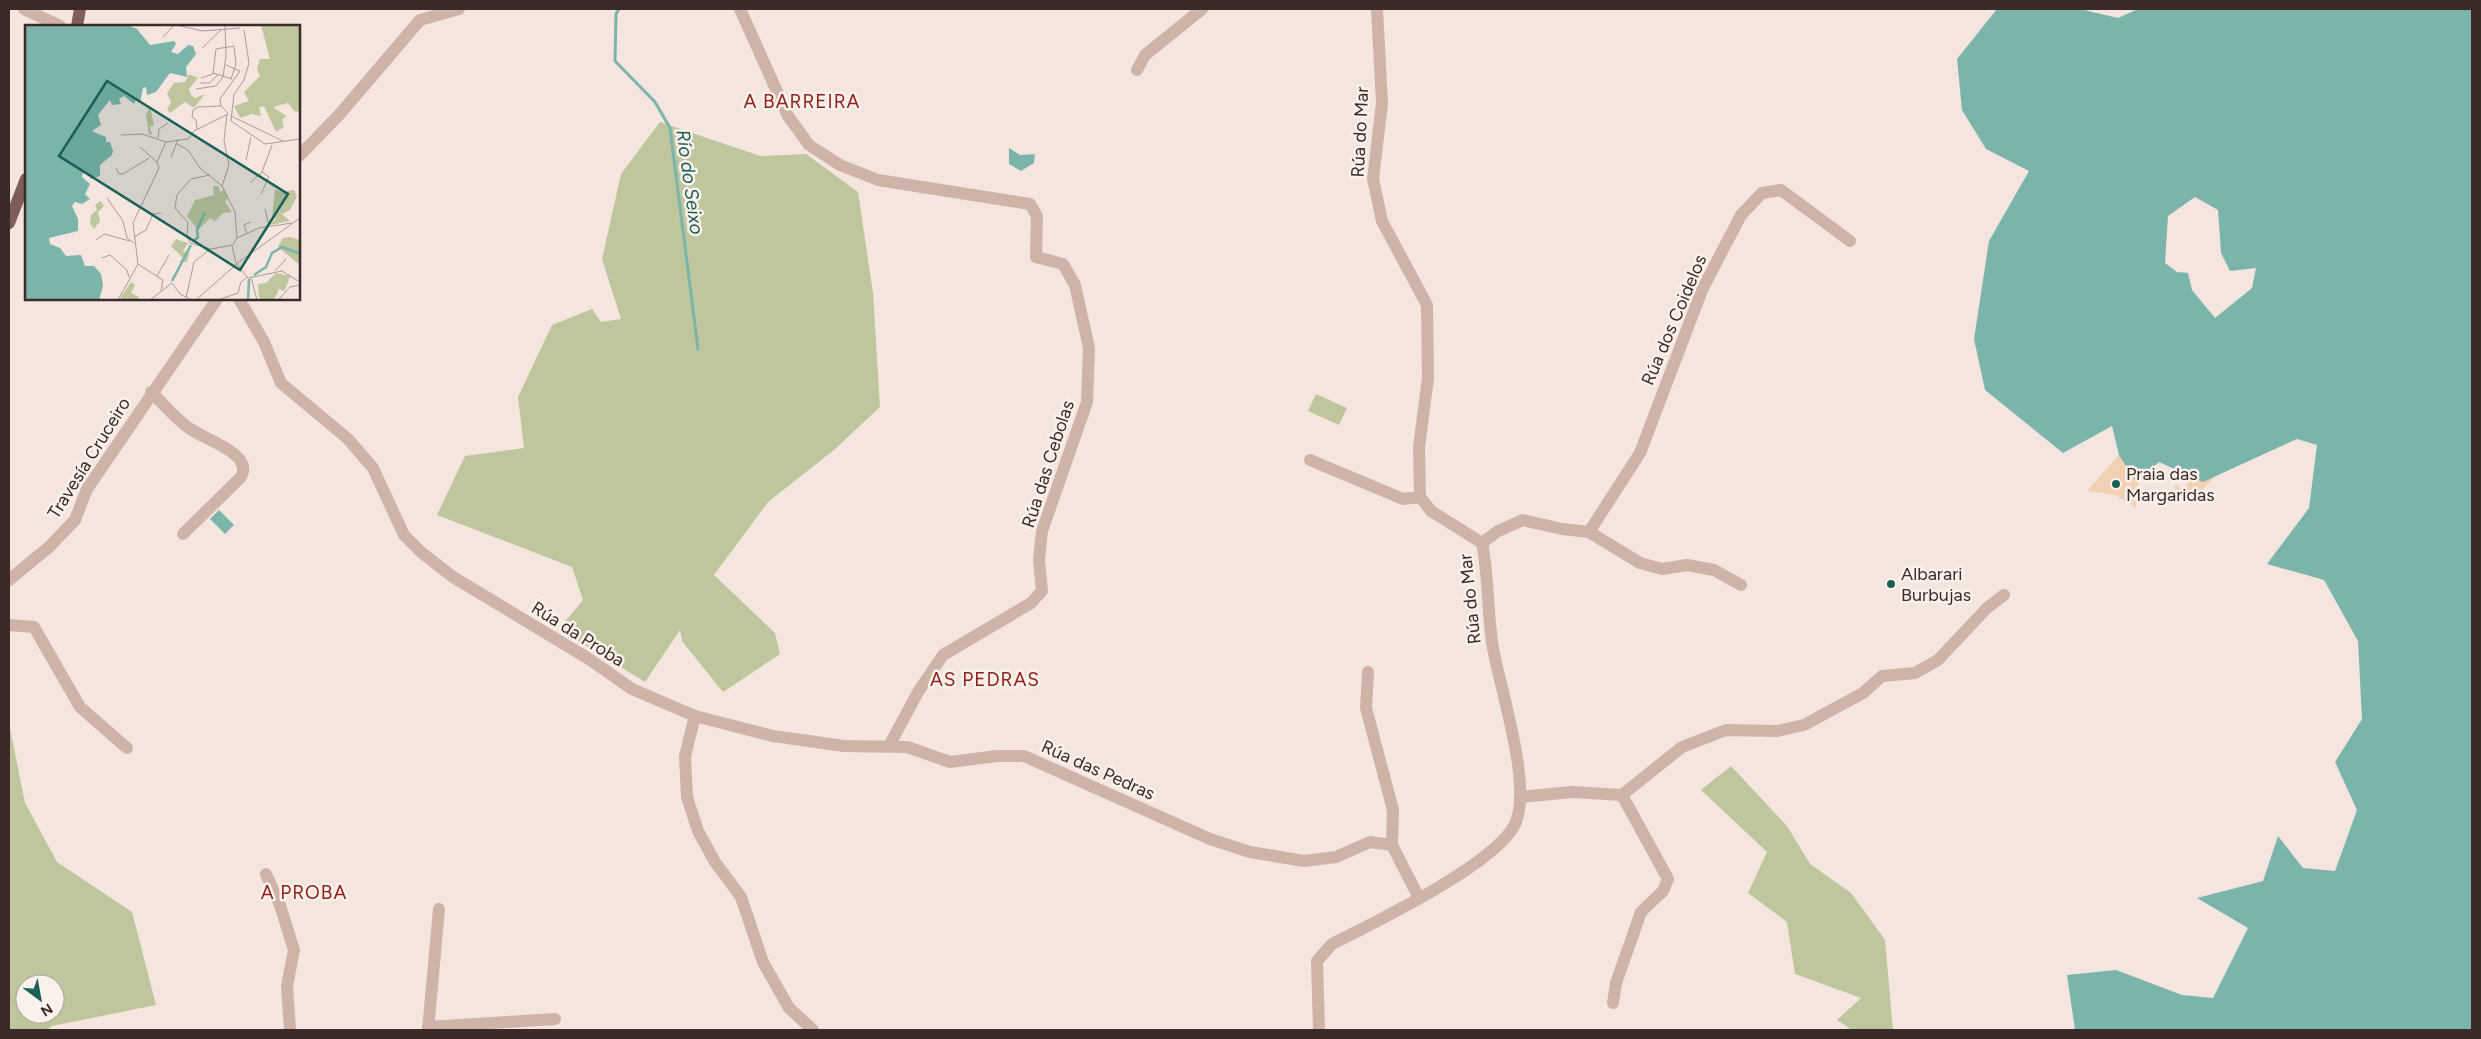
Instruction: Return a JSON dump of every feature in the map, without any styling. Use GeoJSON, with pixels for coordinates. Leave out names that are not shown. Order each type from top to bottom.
{"type":"FeatureCollection","features":[{"type":"Feature","properties":{"kind":"main road"},"geometry":{"type":"LineString","coordinates":[[77,25],[80,9]]}},
{"type":"Feature","properties":{"kind":"main road"},"geometry":{"type":"LineString","coordinates":[[9,223],[25,182]]}},
{"type":"Feature","properties":{"kind":"street"},"geometry":{"type":"LineString","coordinates":[[24,9],[58,25]]}},
{"type":"Feature","properties":{"kind":"street"},"geometry":{"type":"LineString","coordinates":[[300,155],[339,115],[422,14],[459,9]]}},
{"type":"Feature","properties":{"kind":"street","name":"Rúa das Cebolas"},"geometry":{"type":"LineString","coordinates":[[740,9],[788,116],[809,146],[840,166],[878,180],[1030,204],[1036,216],[1036,257],[1063,264],[1075,285],[1088,348],[1087,402],[1042,532],[1039,560],[1042,591],[1031,603],[943,655],[918,692],[889,746]]}},
{"type":"Feature","properties":{"kind":"street"},"geometry":{"type":"LineString","coordinates":[[1137,70],[1145,55],[1202,9]]}},
{"type":"Feature","properties":{"kind":"street","name":"Rúa do Mar"},"geometry":{"type":"LineString","coordinates":[[1319,1030],[1317,961],[1324,951],[1332,944],[1419,898],[1478,862],[1507,837],[1518,817],[1520,798],[1507,707],[1493,648],[1486,562],[1482,543],[1431,511],[1420,497],[1418,446],[1428,378],[1427,304],[1382,221],[1373,179],[1382,103],[1377,9]]}},
{"type":"Feature","properties":{"kind":"street","name":"Rúa dos Coidelos"},"geometry":{"type":"LineString","coordinates":[[1590,532],[1640,453],[1702,290],[1741,215],[1762,193],[1781,190],[1850,241]]}},
{"type":"Feature","properties":{"kind":"street","name":"Travesía Cruceiro"},"geometry":{"type":"LineString","coordinates":[[9,580],[49,547],[75,520],[87,489],[216,300]]}},
{"type":"Feature","properties":{"kind":"street","name":"Rúa da Proba"},"geometry":{"type":"LineString","coordinates":[[240,300],[264,342],[281,383],[348,439],[373,468],[404,535],[421,552],[453,577],[632,688],[695,716]]}},
{"type":"Feature","properties":{"kind":"street","name":"Travesía Cruceiro"},"geometry":{"type":"LineString","coordinates":[[152,392],[191,430],[224,447],[243,463],[244,471],[241,477],[183,534]]}},
{"type":"Feature","properties":{"kind":"street"},"geometry":{"type":"LineString","coordinates":[[1310,460],[1403,499],[1420,497]]}},
{"type":"Feature","properties":{"kind":"street"},"geometry":{"type":"LineString","coordinates":[[1482,543],[1498,531],[1523,520],[1562,529],[1590,532],[1640,562],[1662,569],[1687,565],[1714,570],[1741,585]]}},
{"type":"Feature","properties":{"kind":"street"},"geometry":{"type":"LineString","coordinates":[[1520,798],[1572,792],[1622,795],[1682,747],[1726,730],[1777,731],[1804,725],[1863,693],[1882,676],[1915,673],[1938,660],[1987,608],[2004,595]]}},
{"type":"Feature","properties":{"kind":"street"},"geometry":{"type":"LineString","coordinates":[[9,625],[34,627],[80,707],[127,748]]}},
{"type":"Feature","properties":{"kind":"street"},"geometry":{"type":"LineString","coordinates":[[1368,672],[1366,708],[1393,810],[1392,845],[1419,898]]}},
{"type":"Feature","properties":{"kind":"street"},"geometry":{"type":"LineString","coordinates":[[695,716],[685,756],[687,797],[698,831],[715,862],[741,897],[763,962],[789,1008],[813,1030]]}},
{"type":"Feature","properties":{"kind":"street","name":"Rúa das Pedras"},"geometry":{"type":"LineString","coordinates":[[695,716],[773,736],[844,746],[907,747],[950,762],[997,756],[1024,756],[1210,839],[1250,852],[1304,861],[1336,857],[1370,842],[1392,845]]}},
{"type":"Feature","properties":{"kind":"street"},"geometry":{"type":"LineString","coordinates":[[1612,1004],[1616,983],[1641,912],[1662,891],[1668,879],[1622,795]]}},
{"type":"Feature","properties":{"kind":"street"},"geometry":{"type":"LineString","coordinates":[[266,874],[280,906],[294,950],[287,986],[290,1030]]}},
{"type":"Feature","properties":{"kind":"street"},"geometry":{"type":"LineString","coordinates":[[439,909],[428,1028],[555,1019]]}},
{"type":"Feature","properties":{"kind":"green space"},"geometry":{"type":"Polygon","coordinates":[[[660,122],[760,156],[806,154],[858,192],[873,293],[880,407],[834,450],[768,502],[714,575],[775,633],[780,654],[723,692],[682,641],[680,630],[645,682],[559,629],[583,600],[572,567],[437,515],[465,456],[524,448],[518,397],[552,325],[592,309],[601,322],[621,319],[602,259],[621,174],[660,122]]]}},
{"type":"Feature","properties":{"kind":"green space"},"geometry":{"type":"Polygon","coordinates":[[[1316,394],[1347,408],[1339,425],[1308,411],[1316,394]]]}},
{"type":"Feature","properties":{"kind":"green space"},"geometry":{"type":"Polygon","coordinates":[[[9,723],[25,803],[57,862],[132,912],[156,1005],[65,1023],[65,974],[15,974],[15,1024],[62,1024],[52,1026],[47,1030],[9,1030],[9,723]]]}},
{"type":"Feature","properties":{"kind":"green space"},"geometry":{"type":"Polygon","coordinates":[[[1731,766],[1787,826],[1810,864],[1851,893],[1885,940],[1893,1030],[1852,1030],[1837,1020],[1861,998],[1795,974],[1787,922],[1748,893],[1767,852],[1701,790],[1731,766]]]}},
{"type":"Feature","properties":{"kind":"sand","name":"Praia das Margaridas"},"geometry":{"type":"Polygon","coordinates":[[[2119,455],[2139,477],[2136,508],[2116,495],[2087,491],[2119,455]]]}},
{"type":"Feature","properties":{"kind":"sand"},"geometry":{"type":"Polygon","coordinates":[[[2210,468],[2213,479],[2192,500],[2179,499],[2174,487],[2176,484],[2180,489],[2185,490],[2192,475],[2210,468]]]}},
{"type":"Feature","properties":{"kind":"water"},"geometry":{"type":"Polygon","coordinates":[[[1997,9],[2080,9],[2118,18],[2138,9],[2472,9],[2472,1030],[2075,1030],[2067,975],[2116,970],[2182,995],[2213,998],[2248,928],[2197,898],[2263,881],[2278,836],[2303,868],[2335,871],[2357,810],[2335,762],[2362,719],[2358,641],[2324,580],[2267,564],[2309,508],[2317,445],[2297,439],[2203,482],[2159,462],[2137,483],[2119,455],[2112,426],[2063,453],[1985,390],[1974,339],[1989,241],[2029,171],[1986,149],[1962,110],[1957,59],[1997,9]],[[2195,197],[2168,216],[2165,263],[2177,272],[2188,273],[2192,290],[2215,318],[2252,288],[2256,268],[2230,271],[2221,253],[2218,210],[2195,197]]]}},
{"type":"Feature","properties":{"kind":"water"},"geometry":{"type":"Polygon","coordinates":[[[1009,148],[1020,155],[1035,154],[1034,163],[1021,171],[1009,164],[1009,148]]]}},
{"type":"Feature","properties":{"kind":"water"},"geometry":{"type":"Polygon","coordinates":[[[219,510],[234,525],[225,534],[210,519],[219,510]]]}},
{"type":"Feature","properties":{"kind":"waterway","name":"Río do Seixo"},"geometry":{"type":"LineString","coordinates":[[619,9],[616,14],[615,61],[655,102],[670,128],[698,349]]}},
{"type":"Feature","properties":{"kind":"place","name":"Praia das Margaridas"},"geometry":{"type":"Point","coordinates":[2116,484]}},
{"type":"Feature","properties":{"kind":"place","name":"Albarari Burbujas"},"geometry":{"type":"Point","coordinates":[1891,584]}},
{"type":"Feature","properties":{"kind":"district","name":"A BARREIRA"},"geometry":{"type":"Point","coordinates":[802,101]}},
{"type":"Feature","properties":{"kind":"district","name":"AS PEDRAS"},"geometry":{"type":"Point","coordinates":[985,679]}},
{"type":"Feature","properties":{"kind":"district","name":"A PROBA"},"geometry":{"type":"Point","coordinates":[304,892]}}]}
